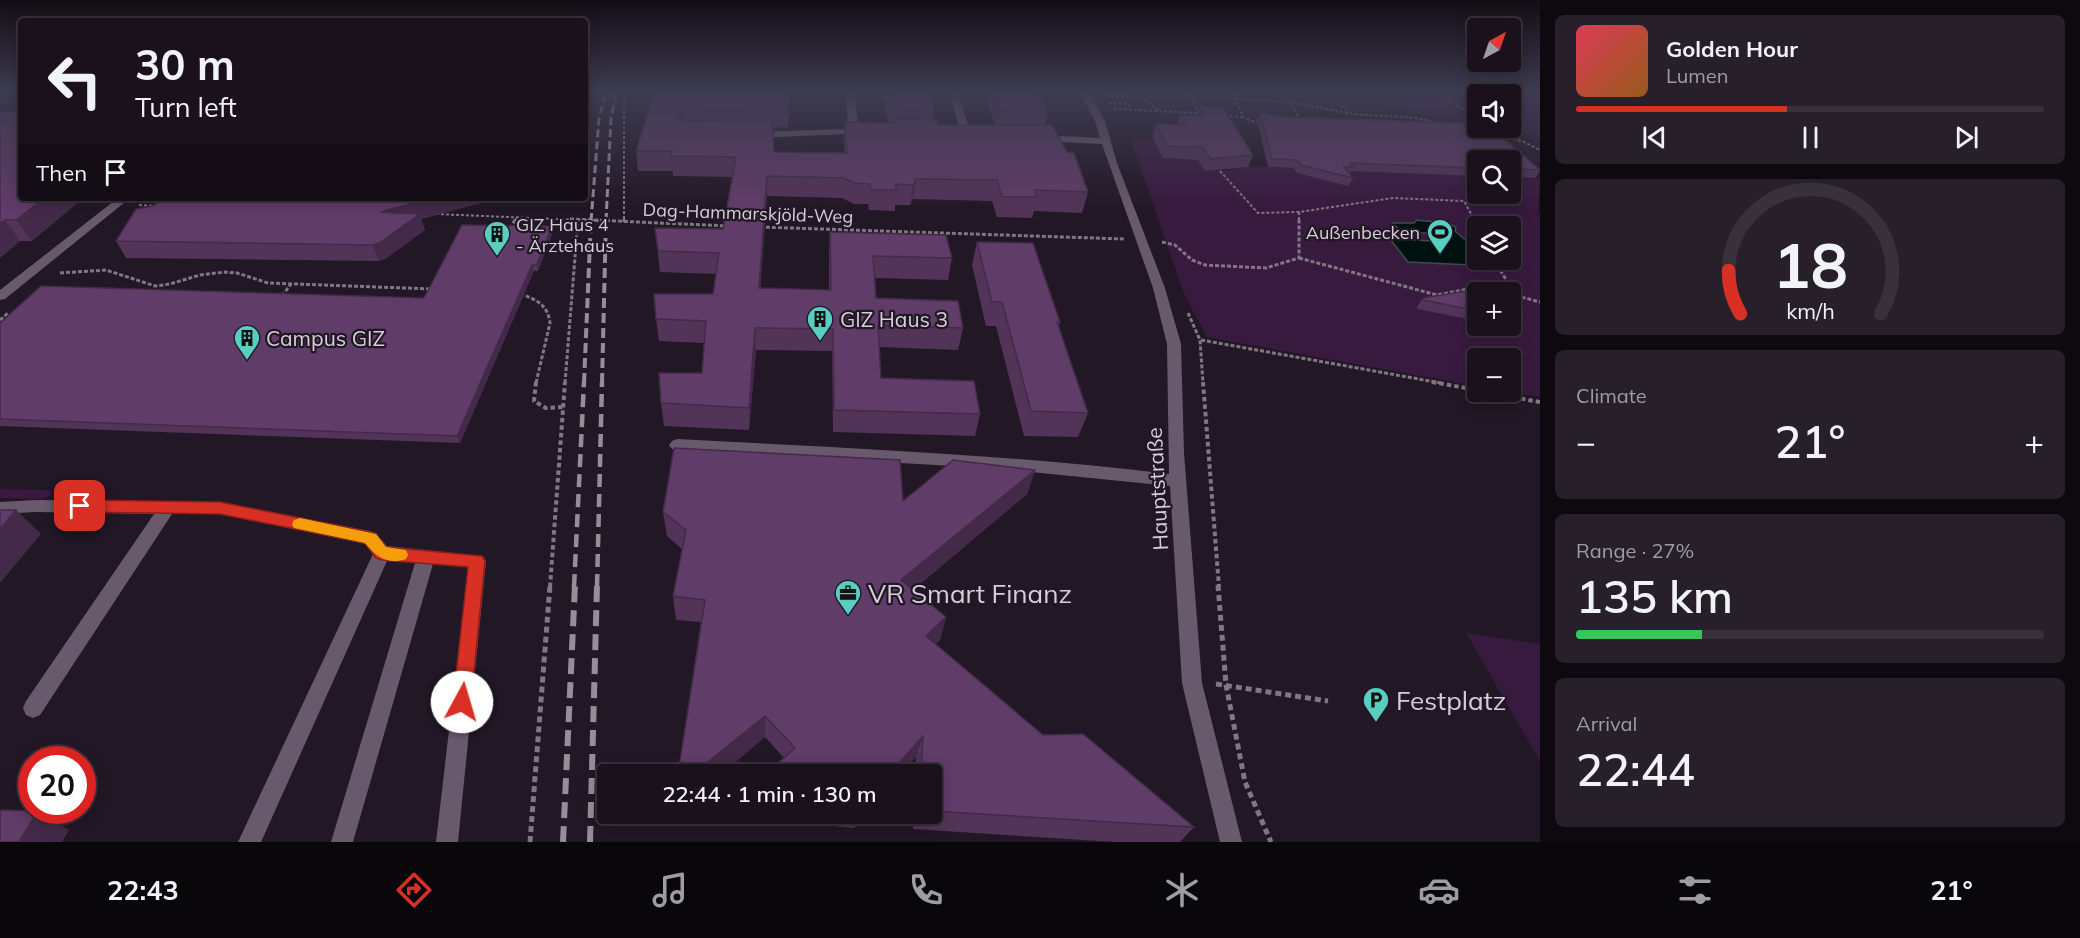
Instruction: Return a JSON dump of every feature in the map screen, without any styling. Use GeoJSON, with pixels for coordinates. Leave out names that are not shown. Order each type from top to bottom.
{"type":"FeatureCollection","features":[{"type":"Feature","properties":{"kind":"street"},"geometry":{"type":"LineString","coordinates":[[740,135],[820,134],[837,130]]}},
{"type":"Feature","properties":{"kind":"street"},"geometry":{"type":"LineString","coordinates":[[842,130],[876,132]]}},
{"type":"Feature","properties":{"kind":"street"},"geometry":{"type":"LineString","coordinates":[[955,135],[971,135],[969,130]]}},
{"type":"Feature","properties":{"kind":"street","name":"Hauptstraße"},"geometry":{"type":"LineString","coordinates":[[1102,130],[1159,288],[1174,344],[1178,481],[1192,683],[1231,842]]}},
{"type":"Feature","properties":{"kind":"street"},"geometry":{"type":"LineString","coordinates":[[1030,138],[1104,141]]}},
{"type":"Feature","properties":{"kind":"street"},"geometry":{"type":"LineString","coordinates":[[0,296],[121,201]]}},
{"type":"Feature","properties":{"kind":"street"},"geometry":{"type":"LineString","coordinates":[[677,445],[949,460],[1122,474],[1178,481]]}},
{"type":"Feature","properties":{"kind":"street"},"geometry":{"type":"LineString","coordinates":[[0,508],[36,506],[220,508],[370,538],[382,553],[477,561],[447,842]]}},
{"type":"Feature","properties":{"kind":"street"},"geometry":{"type":"LineString","coordinates":[[33,708],[168,507]]}},
{"type":"Feature","properties":{"kind":"street"},"geometry":{"type":"LineString","coordinates":[[249,842],[382,553]]}},
{"type":"Feature","properties":{"kind":"street"},"geometry":{"type":"LineString","coordinates":[[342,842],[426,557]]}},
{"type":"Feature","properties":{"kind":"path"},"geometry":{"type":"LineString","coordinates":[[624,130],[624,222]]}},
{"type":"Feature","properties":{"kind":"path"},"geometry":{"type":"LineString","coordinates":[[1508,138],[1522,141]]}},
{"type":"Feature","properties":{"kind":"path"},"geometry":{"type":"LineString","coordinates":[[1516,138],[1540,150]]}},
{"type":"Feature","properties":{"kind":"path"},"geometry":{"type":"LineString","coordinates":[[1220,171],[1258,213],[1299,212],[1393,198],[1464,201],[1474,216]]}},
{"type":"Feature","properties":{"kind":"path"},"geometry":{"type":"LineString","coordinates":[[104,214],[122,205],[156,206]]}},
{"type":"Feature","properties":{"kind":"path"},"geometry":{"type":"LineString","coordinates":[[1299,212],[1299,258]]}},
{"type":"Feature","properties":{"kind":"path","name":"Dag-Hammarskjöld-Weg"},"geometry":{"type":"LineString","coordinates":[[425,213],[730,226]]}},
{"type":"Feature","properties":{"kind":"path"},"geometry":{"type":"LineString","coordinates":[[510,231],[517,216]]}},
{"type":"Feature","properties":{"kind":"path"},"geometry":{"type":"LineString","coordinates":[[530,842],[578,218]]}},
{"type":"Feature","properties":{"kind":"path","name":"Dag-Hammarskjöld-Weg"},"geometry":{"type":"LineString","coordinates":[[754,227],[1143,241]]}},
{"type":"Feature","properties":{"kind":"path"},"geometry":{"type":"LineString","coordinates":[[1166,243],[1175,245],[1192,260],[1205,265],[1266,268],[1299,258],[1437,295],[1467,289]]}},
{"type":"Feature","properties":{"kind":"path"},"geometry":{"type":"LineString","coordinates":[[30,272],[61,273],[102,269],[122,273],[128,278],[156,286],[176,283],[194,276],[223,272],[241,273],[249,279],[268,283],[443,290]]}},
{"type":"Feature","properties":{"kind":"path"},"geometry":{"type":"LineString","coordinates":[[280,300],[291,284]]}},
{"type":"Feature","properties":{"kind":"path"},"geometry":{"type":"LineString","coordinates":[[1463,299],[1467,291]]}},
{"type":"Feature","properties":{"kind":"path"},"geometry":{"type":"LineString","coordinates":[[514,293],[534,298],[544,304],[550,313],[534,401],[546,408],[564,407]]}},
{"type":"Feature","properties":{"kind":"path"},"geometry":{"type":"LineString","coordinates":[[1521,296],[1540,302]]}},
{"type":"Feature","properties":{"kind":"path"},"geometry":{"type":"LineString","coordinates":[[1271,842],[1245,782],[1226,685],[1200,340],[1467,388]]}},
{"type":"Feature","properties":{"kind":"path"},"geometry":{"type":"LineString","coordinates":[[1521,399],[1540,402]]}},
{"type":"Feature","properties":{"kind":"path"},"geometry":{"type":"LineString","coordinates":[[1192,683],[1226,685],[1328,701]]}},
{"type":"Feature","properties":{"kind":"shaded area"},"geometry":{"type":"Polygon","coordinates":[[[1521,130],[1540,130],[1540,136],[1521,133],[1521,130]]]}},
{"type":"Feature","properties":{"kind":"shaded area"},"geometry":{"type":"Polygon","coordinates":[[[1131,140],[1155,141],[1164,158],[1198,160],[1205,171],[1231,171],[1249,166],[1293,168],[1297,173],[1335,158],[1467,175],[1467,204],[1521,204],[1521,178],[1540,179],[1537,220],[1540,210],[1540,397],[1521,394],[1521,348],[1467,348],[1467,384],[1207,337],[1184,294],[1131,140]]]}},
{"type":"Feature","properties":{"kind":"shaded area","name":"Außenbecken"},"geometry":{"type":"Polygon","coordinates":[[[1417,220],[1441,222],[1456,227],[1455,231],[1467,241],[1467,265],[1408,262],[1390,239],[1433,241],[1437,236],[1430,233],[1402,233],[1393,223],[1414,223],[1417,220]]]}},
{"type":"Feature","properties":{"kind":"shaded area"},"geometry":{"type":"Polygon","coordinates":[[[0,489],[48,490],[52,495],[42,499],[0,498],[0,489]]]}},
{"type":"Feature","properties":{"kind":"shaded area"},"geometry":{"type":"Polygon","coordinates":[[[1466,633],[1540,644],[1540,761],[1466,633]]]}},
{"type":"Feature","properties":{"kind":"building"},"geometry":{"type":"Polygon","coordinates":[[[0,130],[18,130],[18,201],[40,201],[16,220],[5,220],[0,224],[0,130]]]}},
{"type":"Feature","properties":{"kind":"building"},"geometry":{"type":"Polygon","coordinates":[[[643,130],[773,130],[774,152],[847,153],[846,130],[1055,130],[1067,152],[1074,153],[1088,192],[1035,190],[1037,197],[1002,197],[997,180],[916,179],[913,185],[895,184],[897,190],[871,190],[870,184],[855,183],[843,178],[767,176],[759,288],[831,290],[830,232],[946,235],[952,258],[873,256],[876,298],[958,301],[963,328],[878,325],[881,378],[974,381],[980,414],[834,410],[833,329],[755,328],[749,408],[661,403],[659,373],[702,373],[706,321],[656,319],[654,294],[713,294],[719,253],[658,251],[655,228],[723,229],[736,157],[671,156],[672,151],[636,151],[643,130]]]}},
{"type":"Feature","properties":{"kind":"building"},"geometry":{"type":"Polygon","coordinates":[[[1159,130],[1237,130],[1253,155],[1210,159],[1203,147],[1168,146],[1159,130]]]}},
{"type":"Feature","properties":{"kind":"building"},"geometry":{"type":"Polygon","coordinates":[[[1265,130],[1467,130],[1467,138],[1503,138],[1517,150],[1467,150],[1467,168],[1350,163],[1353,167],[1344,167],[1353,178],[1301,165],[1297,160],[1272,159],[1265,130]]]}},
{"type":"Feature","properties":{"kind":"building"},"geometry":{"type":"Polygon","coordinates":[[[1521,154],[1540,170],[1521,169],[1521,154]]]}},
{"type":"Feature","properties":{"kind":"building"},"geometry":{"type":"Polygon","coordinates":[[[161,201],[422,201],[380,212],[420,214],[379,243],[372,245],[116,241],[136,209],[152,206],[161,201]]]}},
{"type":"Feature","properties":{"kind":"building","name":"Campus GIZ"},"geometry":{"type":"Polygon","coordinates":[[[462,225],[552,226],[537,265],[532,265],[457,436],[0,419],[0,323],[41,286],[424,298],[462,225]]]}},
{"type":"Feature","properties":{"kind":"building"},"geometry":{"type":"Polygon","coordinates":[[[977,242],[1033,243],[1088,413],[1031,411],[1002,302],[992,302],[977,242]]]}},
{"type":"Feature","properties":{"kind":"building"},"geometry":{"type":"Polygon","coordinates":[[[1467,291],[1467,309],[1423,300],[1423,298],[1467,291]]]}},
{"type":"Feature","properties":{"kind":"building"},"geometry":{"type":"Polygon","coordinates":[[[674,448],[900,460],[903,501],[953,460],[1035,470],[901,580],[946,617],[926,636],[1043,735],[1083,734],[1194,827],[942,812],[942,764],[922,764],[923,736],[898,764],[777,764],[795,748],[765,716],[705,764],[680,764],[705,600],[673,596],[686,530],[663,512],[674,448]]]}},
{"type":"Feature","properties":{"kind":"building"},"geometry":{"type":"Polygon","coordinates":[[[0,510],[16,510],[0,529],[0,510]]]}},
{"type":"Feature","properties":{"kind":"building"},"geometry":{"type":"Polygon","coordinates":[[[0,810],[18,810],[18,824],[30,824],[19,842],[0,842],[0,810]]]}},
{"type":"Feature","properties":{"kind":"railway"},"geometry":{"type":"LineString","coordinates":[[591,221],[598,130]]}},
{"type":"Feature","properties":{"kind":"railway"},"geometry":{"type":"LineString","coordinates":[[606,221],[610,130]]}},
{"type":"Feature","properties":{"kind":"railway"},"geometry":{"type":"LineString","coordinates":[[584,383],[591,219]]}},
{"type":"Feature","properties":{"kind":"railway"},"geometry":{"type":"LineString","coordinates":[[602,383],[606,219]]}},
{"type":"Feature","properties":{"kind":"railway"},"geometry":{"type":"LineString","coordinates":[[574,587],[584,382]]}},
{"type":"Feature","properties":{"kind":"railway"},"geometry":{"type":"LineString","coordinates":[[597,587],[602,382]]}},
{"type":"Feature","properties":{"kind":"railway"},"geometry":{"type":"LineString","coordinates":[[563,842],[575,585]]}},
{"type":"Feature","properties":{"kind":"railway"},"geometry":{"type":"LineString","coordinates":[[590,842],[597,585]]}},
{"type":"Feature","properties":{"kind":"slow traffic"},"geometry":{"type":"LineString","coordinates":[[300,524],[370,538],[382,553],[400,555]]}},
{"type":"Feature","properties":{"kind":"place","name":"Außenbecken"},"geometry":{"type":"Point","coordinates":[1440,255]}},
{"type":"Feature","properties":{"kind":"place","name":"GIZ Haus 4 - Ärztehaus"},"geometry":{"type":"Point","coordinates":[497,257]}},
{"type":"Feature","properties":{"kind":"place","name":"GIZ Haus 3"},"geometry":{"type":"Point","coordinates":[820,342]}},
{"type":"Feature","properties":{"kind":"place","name":"Campus GIZ"},"geometry":{"type":"Point","coordinates":[247,361]}},
{"type":"Feature","properties":{"kind":"place","name":"VR Smart Finanz"},"geometry":{"type":"Point","coordinates":[848,616]}},
{"type":"Feature","properties":{"kind":"place","name":"Festplatz"},"geometry":{"type":"Point","coordinates":[1376,723]}},
{"type":"Feature","properties":{"kind":"route"},"geometry":{"type":"LineString","coordinates":[[80,506],[220,508],[370,538],[382,553],[477,561],[462,702]]}}]}
